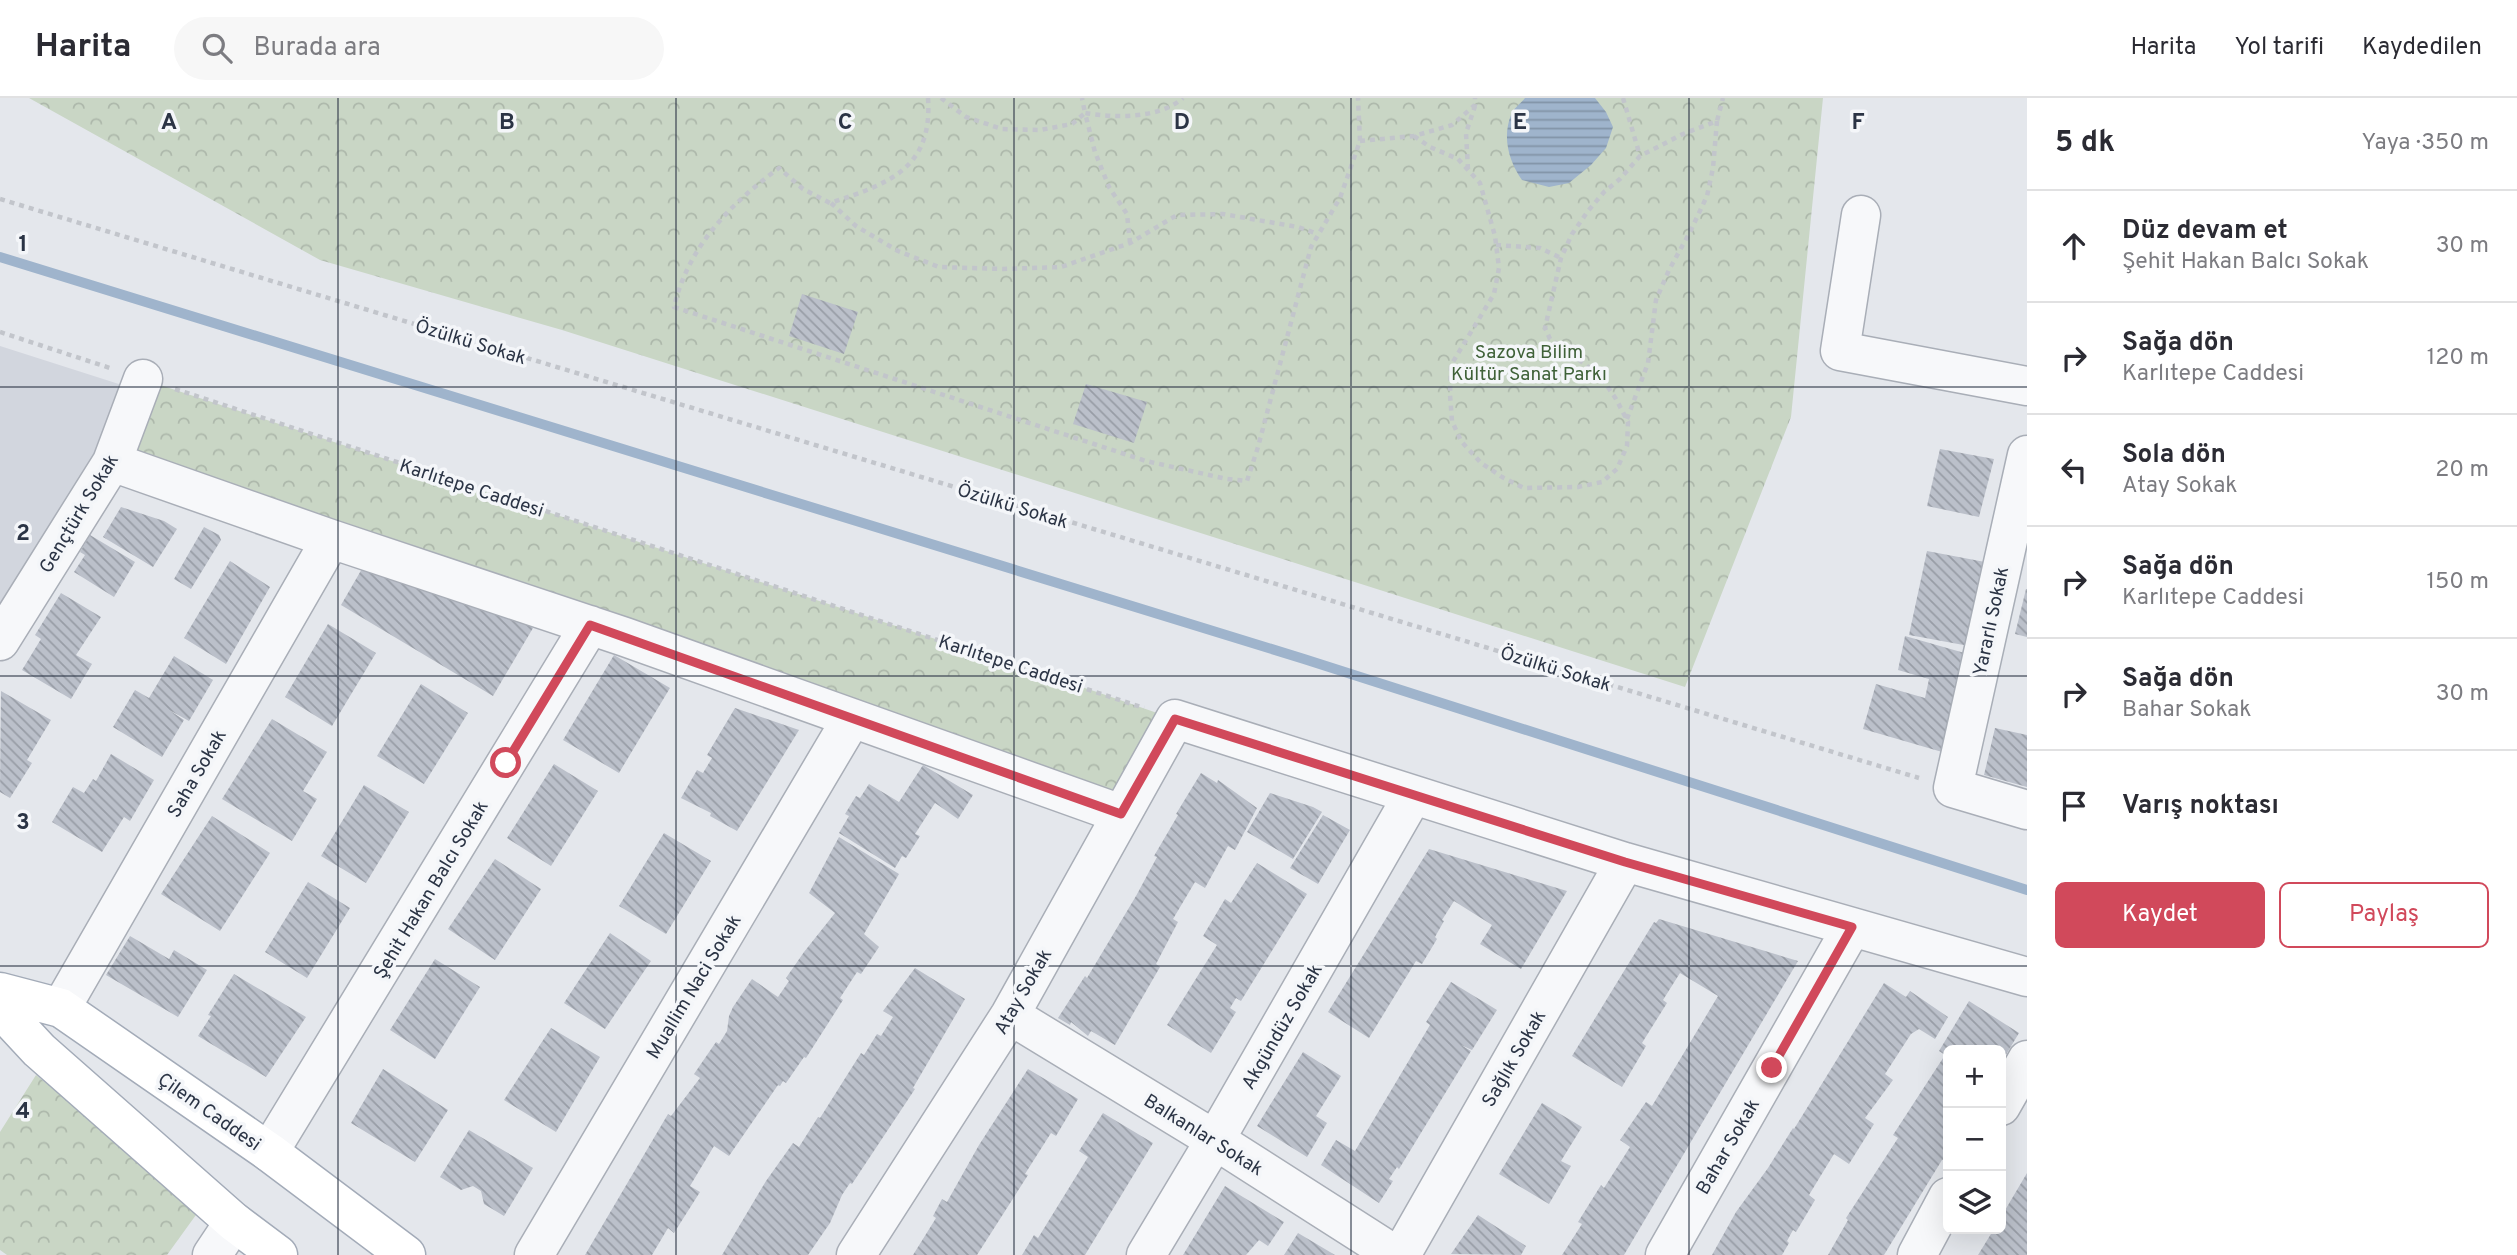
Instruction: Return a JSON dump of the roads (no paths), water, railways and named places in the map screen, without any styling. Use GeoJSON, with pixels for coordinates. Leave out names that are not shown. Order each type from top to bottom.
{"type":"FeatureCollection","features":[{"type":"Feature","properties":{"kind":"main road","name":"Çilem Caddesi"},"geometry":{"type":"LineString","coordinates":[[0,992],[61,1008],[270,1152],[406,1255]]}},
{"type":"Feature","properties":{"kind":"main road"},"geometry":{"type":"LineString","coordinates":[[0,1008],[39,1050],[234,1222],[278,1255]]}},
{"type":"Feature","properties":{"kind":"street"},"geometry":{"type":"LineString","coordinates":[[1861,215],[1840,351],[2027,386]]}},
{"type":"Feature","properties":{"kind":"street","name":"Gençtürk Sokak"},"geometry":{"type":"LineString","coordinates":[[0,641],[112,462],[143,379]]}},
{"type":"Feature","properties":{"kind":"street","name":"Yararlı Sokak"},"geometry":{"type":"LineString","coordinates":[[2027,455],[1953,788],[2027,810]]}},
{"type":"Feature","properties":{"kind":"street"},"geometry":{"type":"LineString","coordinates":[[112,462],[331,539],[590,625],[1121,814]]}},
{"type":"Feature","properties":{"kind":"street","name":"Saha Sokak"},"geometry":{"type":"LineString","coordinates":[[61,1008],[331,539]]}},
{"type":"Feature","properties":{"kind":"street","name":"Şehit Hakan Balcı Sokak"},"geometry":{"type":"LineString","coordinates":[[270,1152],[590,625]]}},
{"type":"Feature","properties":{"kind":"street","name":"Muallim Naci Sokak"},"geometry":{"type":"LineString","coordinates":[[534,1255],[852,718]]}},
{"type":"Feature","properties":{"kind":"street","name":"Atay Sokak"},"geometry":{"type":"LineString","coordinates":[[856,1255],[1010,1015],[1175,719],[1413,795]]}},
{"type":"Feature","properties":{"kind":"street"},"geometry":{"type":"LineString","coordinates":[[1413,795],[1625,862],[2027,977]]}},
{"type":"Feature","properties":{"kind":"street","name":"Akgündüz Sokak"},"geometry":{"type":"LineString","coordinates":[[1146,1255],[1413,795]]}},
{"type":"Feature","properties":{"kind":"street","name":"Sağlık Sokak"},"geometry":{"type":"LineString","coordinates":[[1401,1255],[1625,862]]}},
{"type":"Feature","properties":{"kind":"street","name":"Bahar Sokak"},"geometry":{"type":"LineString","coordinates":[[1665,1255],[1852,927]]}},
{"type":"Feature","properties":{"kind":"street","name":"Balkanlar Sokak"},"geometry":{"type":"LineString","coordinates":[[1010,1015],[1215,1140],[1395,1255]]}},
{"type":"Feature","properties":{"kind":"street"},"geometry":{"type":"LineString","coordinates":[[2006,1096],[2027,1059]]}},
{"type":"Feature","properties":{"kind":"street"},"geometry":{"type":"LineString","coordinates":[[1917,1255],[1943,1207]]}},
{"type":"Feature","properties":{"kind":"street"},"geometry":{"type":"LineString","coordinates":[[212,1255],[234,1222]]}},
{"type":"Feature","properties":{"kind":"water"},"geometry":{"type":"Polygon","coordinates":[[[1525,98],[1595,98],[1606,112],[1613,127],[1606,148],[1569,183],[1549,187],[1522,180],[1517,173],[1508,149],[1507,132],[1512,113],[1525,98]]]}},
{"type":"Feature","properties":{"kind":"waterway"},"geometry":{"type":"LineString","coordinates":[[0,257],[1304,659],[2027,890]]}},
{"type":"Feature","properties":{"kind":"park label","name":"Sazova Bilim Kültür Sanat Parkı"},"geometry":{"type":"Point","coordinates":[1529,362]}}]}
